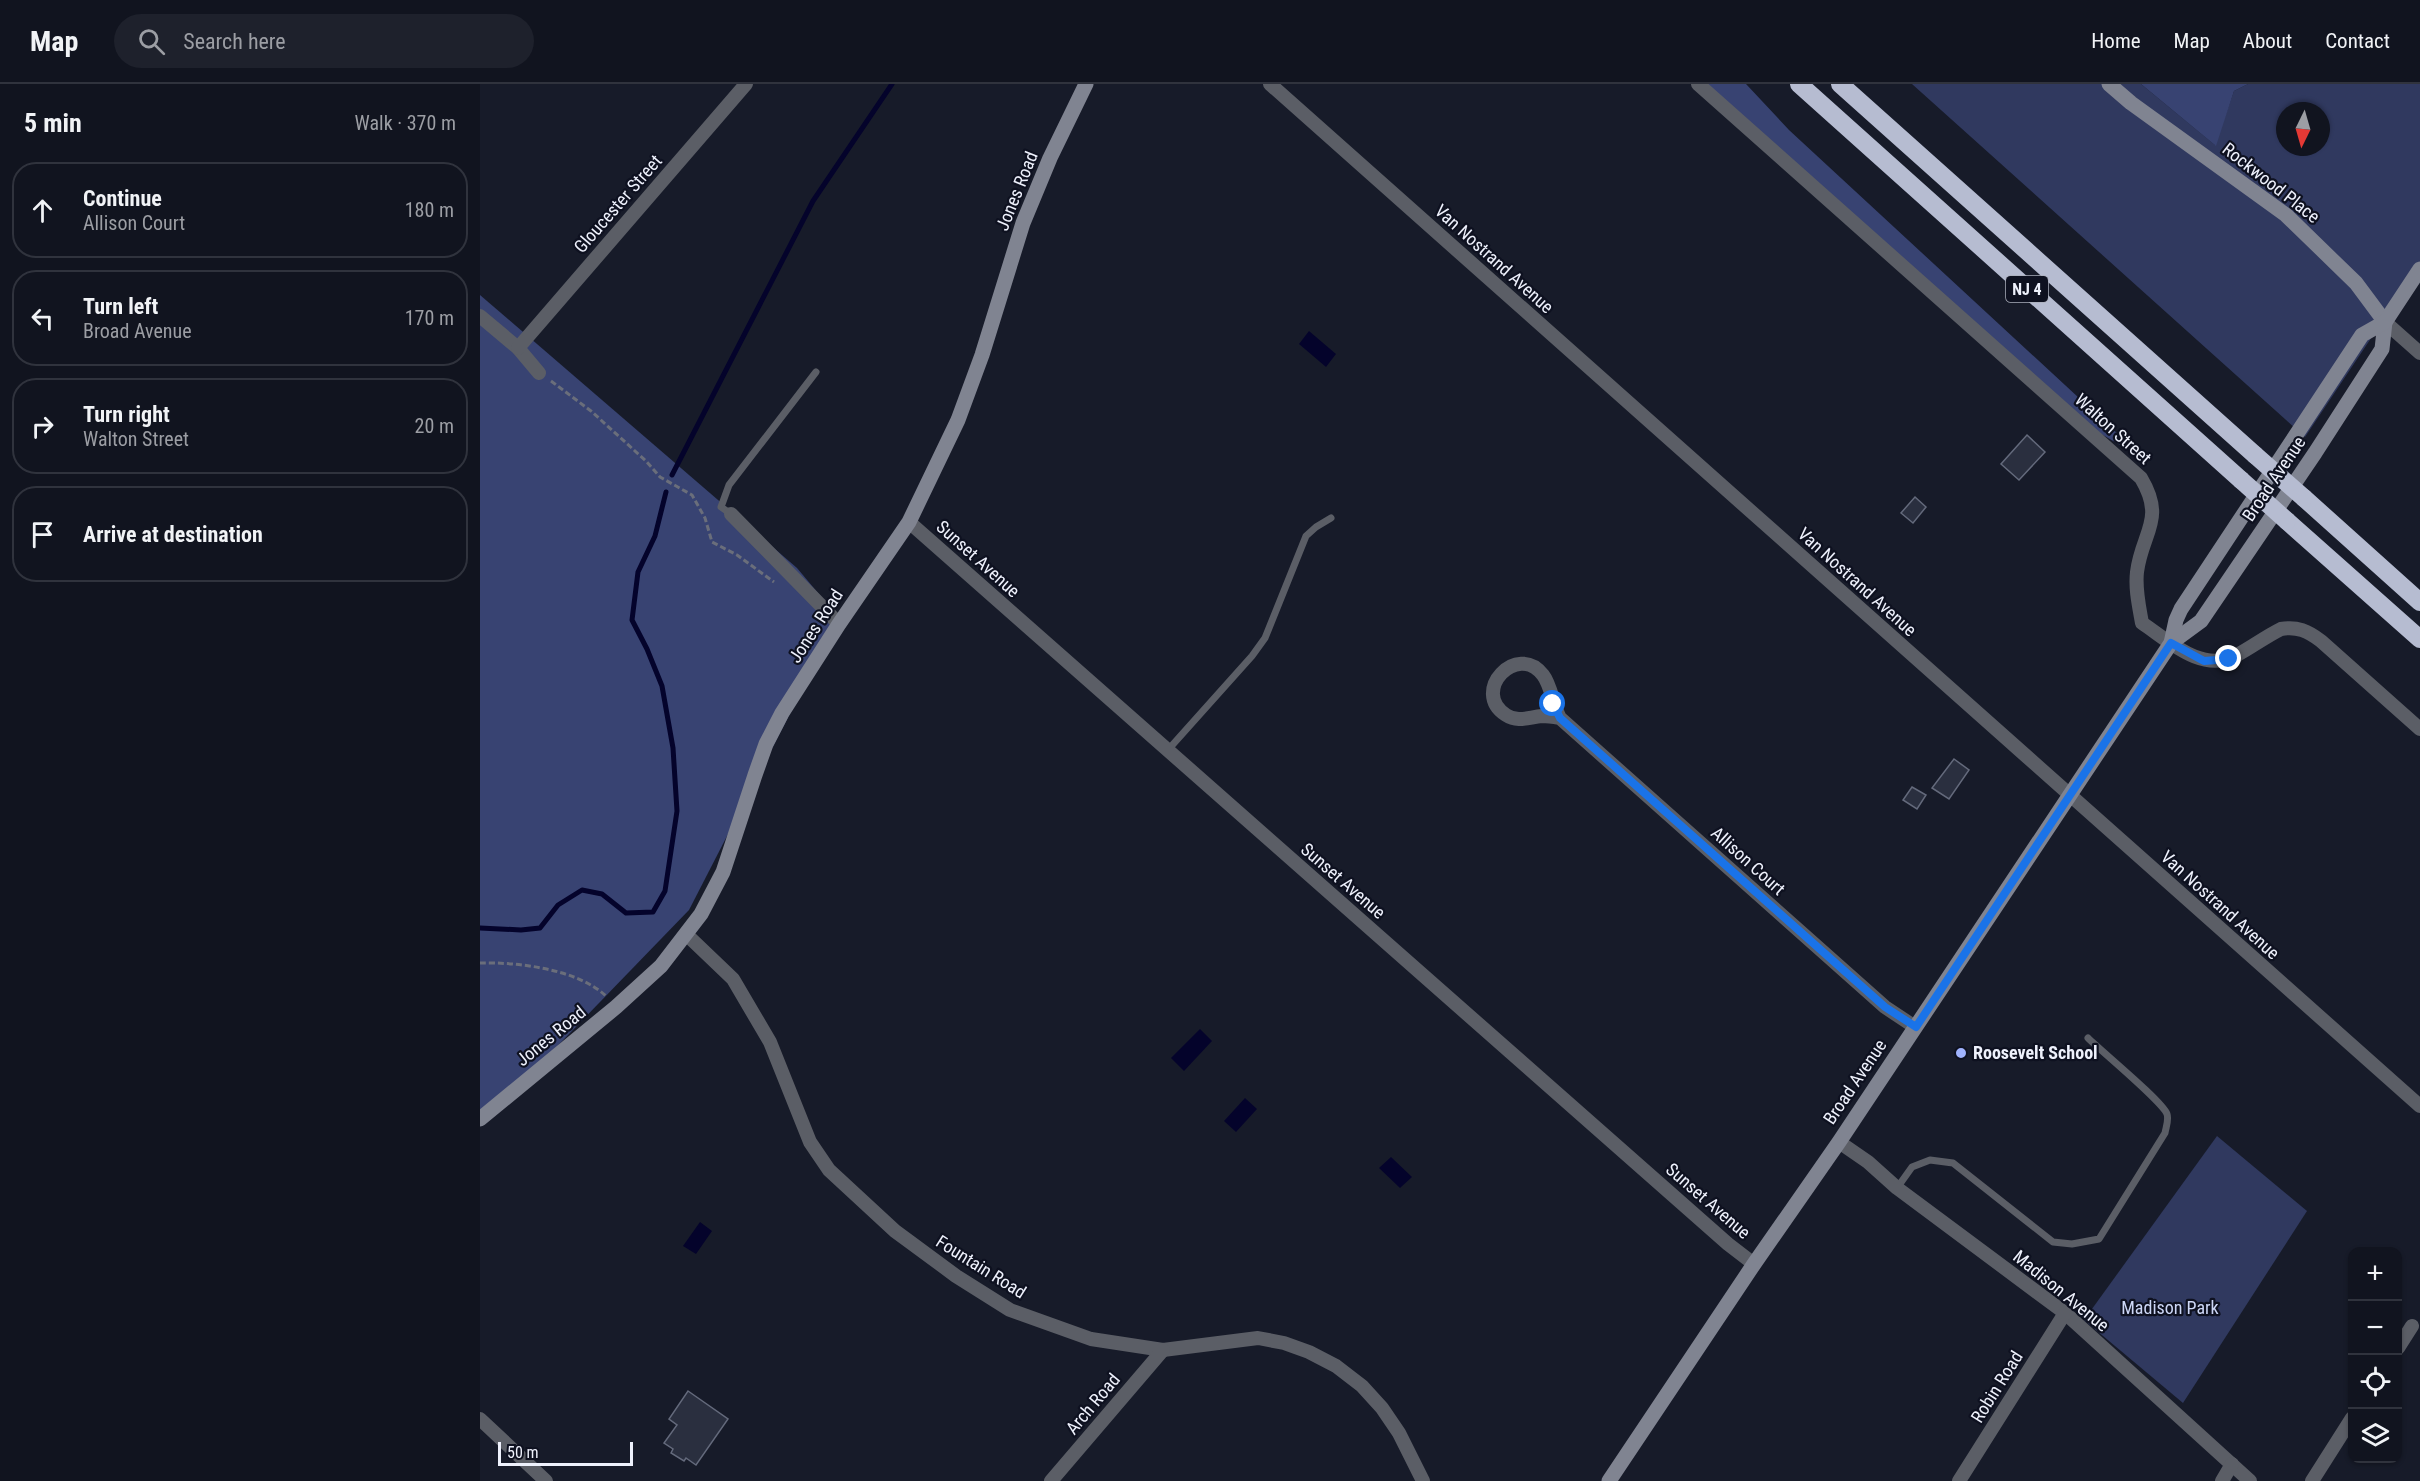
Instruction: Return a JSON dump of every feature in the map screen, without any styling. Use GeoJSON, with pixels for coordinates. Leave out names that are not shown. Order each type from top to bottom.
{"type":"FeatureCollection","features":[{"type":"Feature","properties":{"kind":"highway","name":"NJ 4"},"geometry":{"type":"LineString","coordinates":[[1799,84],[2420,639]]}},
{"type":"Feature","properties":{"kind":"highway","name":"NJ 4"},"geometry":{"type":"LineString","coordinates":[[1840,84],[2420,602]]}},
{"type":"Feature","properties":{"kind":"street","name":"Gloucester Street"},"geometry":{"type":"LineString","coordinates":[[518,348],[746,84]]}},
{"type":"Feature","properties":{"kind":"street","name":"Jones Road"},"geometry":{"type":"LineString","coordinates":[[480,1119],[616,1007],[661,966],[701,914],[723,872],[766,744],[782,714],[839,624],[909,522],[958,420],[982,355],[1023,223],[1050,158],[1086,84]]}},
{"type":"Feature","properties":{"kind":"street","name":"Van Nostrand Avenue"},"geometry":{"type":"LineString","coordinates":[[1270,84],[2420,1106]]}},
{"type":"Feature","properties":{"kind":"street","name":"Walton Street"},"geometry":{"type":"LineString","coordinates":[[1698,84],[2142,478],[2150,494],[2154,511],[2137,573],[2142,623],[2195,657],[2212,662],[2237,655],[2281,629],[2301,629],[2321,641],[2420,729]]}},
{"type":"Feature","properties":{"kind":"street","name":"Rockwood Place"},"geometry":{"type":"LineString","coordinates":[[2109,84],[2131,103],[2286,215],[2356,283],[2385,322],[2420,354]]}},
{"type":"Feature","properties":{"kind":"street","name":"Broad Avenue"},"geometry":{"type":"LineString","coordinates":[[2171,643],[2181,609],[2293,436],[2362,335],[2385,322],[2420,269]]}},
{"type":"Feature","properties":{"kind":"street"},"geometry":{"type":"LineString","coordinates":[[480,316],[518,348],[539,373]]}},
{"type":"Feature","properties":{"kind":"street","name":"Broad Avenue"},"geometry":{"type":"LineString","coordinates":[[1609,1481],[1754,1264],[1839,1142],[2171,643],[2201,621],[2309,462],[2382,349],[2385,322]]}},
{"type":"Feature","properties":{"kind":"street"},"geometry":{"type":"LineString","coordinates":[[730,514],[839,624]]}},
{"type":"Feature","properties":{"kind":"street","name":"Sunset Avenue"},"geometry":{"type":"LineString","coordinates":[[909,522],[1728,1244],[1754,1264]]}},
{"type":"Feature","properties":{"kind":"street","name":"Allison Court"},"geometry":{"type":"LineString","coordinates":[[1560,718],[1543,716],[1522,720],[1505,715],[1495,701],[1494,684],[1498,676],[1511,666],[1519,664],[1536,668],[1547,681],[1553,704],[1560,718],[1885,1007],[1916,1027]]}},
{"type":"Feature","properties":{"kind":"street","name":"Fountain Road"},"geometry":{"type":"LineString","coordinates":[[687,935],[733,979],[770,1042],[810,1142],[829,1170],[895,1231],[956,1276],[1010,1310],[1091,1339],[1163,1350],[1258,1338],[1284,1343],[1309,1352],[1344,1372],[1362,1386],[1382,1408],[1399,1433],[1423,1481]]}},
{"type":"Feature","properties":{"kind":"street","name":"Madison Avenue"},"geometry":{"type":"LineString","coordinates":[[1839,1142],[1868,1162],[1897,1188],[2066,1313],[2250,1481]]}},
{"type":"Feature","properties":{"kind":"street","name":"Robin Road"},"geometry":{"type":"LineString","coordinates":[[1959,1481],[2066,1313]]}},
{"type":"Feature","properties":{"kind":"street"},"geometry":{"type":"LineString","coordinates":[[2402,1341],[2412,1326]]}},
{"type":"Feature","properties":{"kind":"street","name":"Arch Road"},"geometry":{"type":"LineString","coordinates":[[1051,1481],[1163,1350]]}},
{"type":"Feature","properties":{"kind":"street"},"geometry":{"type":"LineString","coordinates":[[480,1419],[546,1481]]}},
{"type":"Feature","properties":{"kind":"street"},"geometry":{"type":"LineString","coordinates":[[2312,1481],[2348,1424]]}},
{"type":"Feature","properties":{"kind":"street"},"geometry":{"type":"LineString","coordinates":[[2222,1481],[2232,1464]]}},
{"type":"Feature","properties":{"kind":"lane"},"geometry":{"type":"LineString","coordinates":[[730,514],[721,507],[729,485],[816,372]]}},
{"type":"Feature","properties":{"kind":"lane"},"geometry":{"type":"LineString","coordinates":[[1167,750],[1252,656],[1265,638],[1306,536],[1331,518]]}},
{"type":"Feature","properties":{"kind":"lane"},"geometry":{"type":"LineString","coordinates":[[1897,1188],[1912,1167],[1930,1160],[1953,1163],[2053,1242],[2072,1244],[2099,1239],[2165,1133],[2167,1113],[2088,1038]]}},
{"type":"Feature","properties":{"kind":"path"},"geometry":{"type":"LineString","coordinates":[[539,373],[591,411],[646,461],[660,477],[692,495],[705,518],[712,542],[737,555],[782,588]]}},
{"type":"Feature","properties":{"kind":"path"},"geometry":{"type":"LineString","coordinates":[[480,963],[528,966],[558,973],[598,989],[616,1007]]}},
{"type":"Feature","properties":{"kind":"green space"},"geometry":{"type":"Polygon","coordinates":[[[1912,84],[2141,84],[2215,145],[2234,91],[2248,84],[2420,84],[2420,265],[2305,437],[1912,84]]]}},
{"type":"Feature","properties":{"kind":"green space","name":"Madison Park"},"geometry":{"type":"Polygon","coordinates":[[[2217,1136],[2307,1211],[2183,1403],[2084,1320],[2217,1136]]]}},
{"type":"Feature","properties":{"kind":"shaded area"},"geometry":{"type":"Polygon","coordinates":[[[1700,84],[1746,84],[1789,130],[2146,460],[2077,420],[1700,84]]]}},
{"type":"Feature","properties":{"kind":"shaded area"},"geometry":{"type":"Polygon","coordinates":[[[2141,84],[2248,84],[2234,91],[2216,146],[2141,84]]]}},
{"type":"Feature","properties":{"kind":"shaded area"},"geometry":{"type":"Polygon","coordinates":[[[480,295],[797,568],[839,618],[689,910],[480,1126],[480,295]]]}},
{"type":"Feature","properties":{"kind":"shaded area"},"geometry":{"type":"Polygon","coordinates":[[[1309,331],[1336,354],[1326,367],[1299,344],[1309,331]]]}},
{"type":"Feature","properties":{"kind":"shaded area"},"geometry":{"type":"Polygon","coordinates":[[[1200,1029],[1212,1041],[1184,1071],[1171,1058],[1200,1029]]]}},
{"type":"Feature","properties":{"kind":"shaded area"},"geometry":{"type":"Polygon","coordinates":[[[1245,1098],[1257,1109],[1236,1132],[1224,1121],[1245,1098]]]}},
{"type":"Feature","properties":{"kind":"shaded area"},"geometry":{"type":"Polygon","coordinates":[[[1391,1157],[1412,1177],[1400,1188],[1379,1168],[1391,1157]]]}},
{"type":"Feature","properties":{"kind":"shaded area"},"geometry":{"type":"Polygon","coordinates":[[[700,1222],[712,1231],[696,1254],[683,1246],[700,1222]]]}},
{"type":"Feature","properties":{"kind":"building"},"geometry":{"type":"Polygon","coordinates":[[[2027,435],[2045,452],[2019,480],[2001,464],[2027,435]]]}},
{"type":"Feature","properties":{"kind":"building"},"geometry":{"type":"Polygon","coordinates":[[[1915,497],[1926,507],[1913,523],[1901,513],[1915,497]]]}},
{"type":"Feature","properties":{"kind":"building"},"geometry":{"type":"Polygon","coordinates":[[[1954,759],[1969,770],[1949,799],[1932,788],[1954,759]]]}},
{"type":"Feature","properties":{"kind":"building"},"geometry":{"type":"Polygon","coordinates":[[[1912,787],[1926,795],[1917,809],[1903,800],[1912,787]]]}},
{"type":"Feature","properties":{"kind":"building"},"geometry":{"type":"Polygon","coordinates":[[[688,1391],[728,1419],[696,1465],[686,1458],[684,1461],[671,1453],[673,1449],[664,1443],[677,1425],[669,1419],[688,1391]]]}},
{"type":"Feature","properties":{"kind":"waterway"},"geometry":{"type":"LineString","coordinates":[[672,475],[813,201],[892,84]]}},
{"type":"Feature","properties":{"kind":"waterway"},"geometry":{"type":"LineString","coordinates":[[480,928],[521,930],[540,928],[558,905],[582,890],[602,894],[626,913],[653,912],[665,891],[677,811],[673,748],[662,686],[632,620],[638,572],[655,536],[666,492]]}},
{"type":"Feature","properties":{"kind":"place","name":"Roosevelt School"},"geometry":{"type":"Point","coordinates":[1961,1053]}},
{"type":"Feature","properties":{"kind":"route"},"geometry":{"type":"LineString","coordinates":[[1553,704],[1560,718],[1885,1007],[1916,1027],[2171,643],[2204,661],[2229,659]]}}]}
